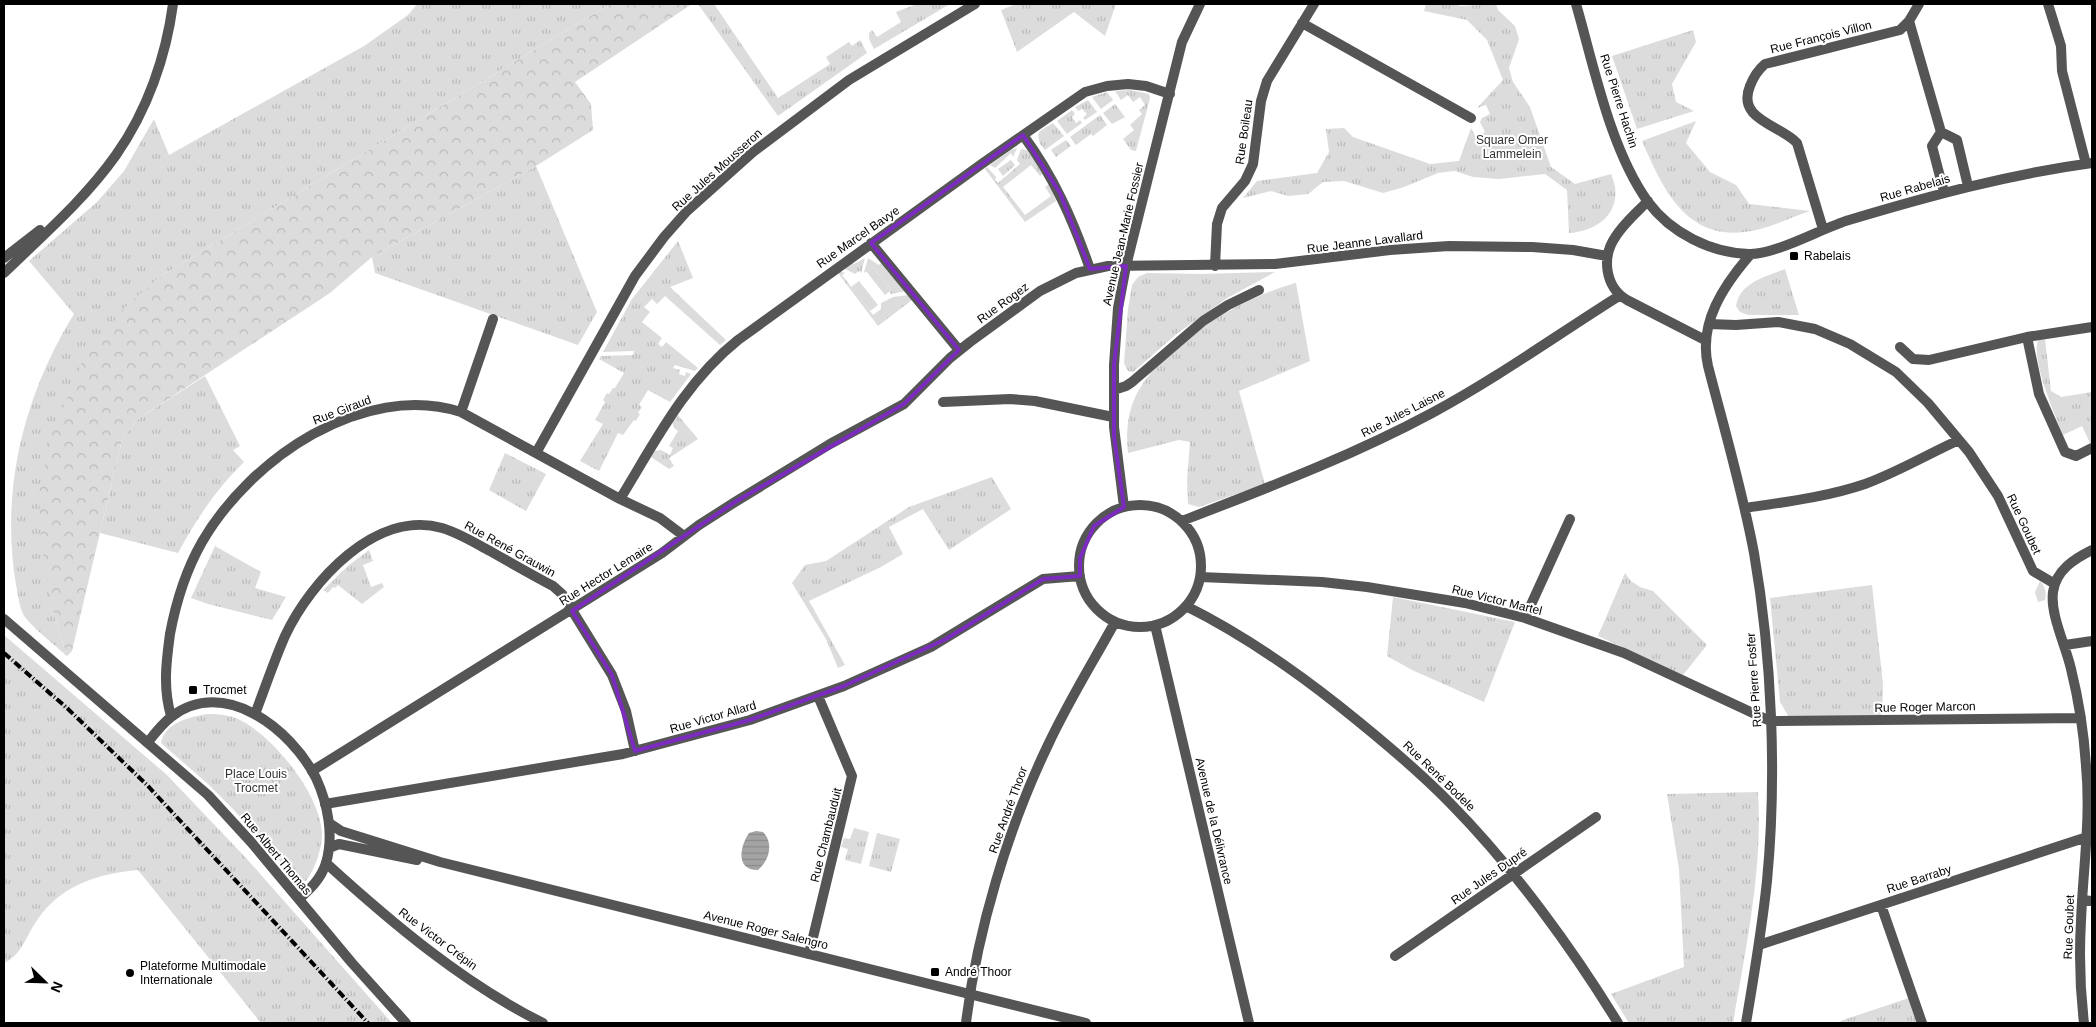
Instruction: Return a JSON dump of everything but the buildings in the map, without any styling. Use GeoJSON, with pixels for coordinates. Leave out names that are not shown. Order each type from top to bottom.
{"type":"FeatureCollection","features":[{"type":"Feature","properties":{"kind":"street"},"geometry":{"type":"LineString","coordinates":[[4,273],[78,200],[117,154],[140,114],[163,54],[172,4]]}},
{"type":"Feature","properties":{"kind":"street","name":"Rue Jules Mousseron"},"geometry":{"type":"LineString","coordinates":[[536,452],[635,276],[653,251],[687,211],[753,152],[849,80],[975,4]]}},
{"type":"Feature","properties":{"kind":"street","name":"Avenue Jean-Marie Fossier"},"geometry":{"type":"LineString","coordinates":[[1124,507],[1114,436],[1117,317],[1126,266],[1182,42],[1200,4]]}},
{"type":"Feature","properties":{"kind":"street","name":"Rue Boileau"},"geometry":{"type":"LineString","coordinates":[[1215,266],[1219,215],[1226,202],[1245,181],[1254,160],[1263,90],[1271,72],[1314,4]]}},
{"type":"Feature","properties":{"kind":"street","name":"Rue Pierre Hachin"},"geometry":{"type":"LineString","coordinates":[[1576,4],[1600,89],[1618,142],[1632,174],[1648,202],[1670,226],[1689,238],[1716,248],[1750,254]]}},
{"type":"Feature","properties":{"kind":"street","name":"Rue François Villon"},"geometry":{"type":"LineString","coordinates":[[1823,229],[1798,143],[1752,113],[1748,102],[1749,87],[1765,64],[1895,32],[1909,21],[1919,4]]}},
{"type":"Feature","properties":{"kind":"street"},"geometry":{"type":"LineString","coordinates":[[2048,4],[2061,46],[2062,71],[2089,164]]}},
{"type":"Feature","properties":{"kind":"street"},"geometry":{"type":"LineString","coordinates":[[1909,21],[1941,132],[1957,140],[1968,186]]}},
{"type":"Feature","properties":{"kind":"street"},"geometry":{"type":"LineString","coordinates":[[1302,23],[1471,118]]}},
{"type":"Feature","properties":{"kind":"street","name":"Rue Marcel Bavye"},"geometry":{"type":"LineString","coordinates":[[620,499],[682,398],[713,361],[738,340],[1023,134],[1077,98],[1093,90],[1128,84],[1146,86],[1170,94]]}},
{"type":"Feature","properties":{"kind":"street"},"geometry":{"type":"LineString","coordinates":[[1941,132],[1932,146],[1944,192]]}},
{"type":"Feature","properties":{"kind":"street"},"geometry":{"type":"LineString","coordinates":[[1023,134],[1043,161],[1060,193],[1090,269]]}},
{"type":"Feature","properties":{"kind":"street","name":"Rue Rabelais"},"geometry":{"type":"LineString","coordinates":[[1750,254],[1760,254],[1790,244],[1823,229],[1944,192],[2089,164]]}},
{"type":"Feature","properties":{"kind":"street"},"geometry":{"type":"LineString","coordinates":[[4,258],[78,200]]}},
{"type":"Feature","properties":{"kind":"street"},"geometry":{"type":"LineString","coordinates":[[1648,202],[1616,234],[1607,256],[1608,276],[1611,285],[1619,296],[1706,340]]}},
{"type":"Feature","properties":{"kind":"street"},"geometry":{"type":"LineString","coordinates":[[871,243],[959,350]]}},
{"type":"Feature","properties":{"kind":"street","name":"Rue Jeanne Lavallard"},"geometry":{"type":"LineString","coordinates":[[1126,266],[1215,266],[1294,263],[1390,250],[1449,246],[1532,247],[1573,250],[1607,256]]}},
{"type":"Feature","properties":{"kind":"street","name":"Rue Pierre Fosfer"},"geometry":{"type":"LineString","coordinates":[[1746,1023],[1765,898],[1770,826],[1770,721],[1762,612],[1745,508],[1705,356],[1709,324],[1722,293],[1750,254]]}},
{"type":"Feature","properties":{"kind":"street","name":"Rue Rogez"},"geometry":{"type":"LineString","coordinates":[[913,396],[959,350],[1045,288],[1066,277],[1090,269],[1126,266]]}},
{"type":"Feature","properties":{"kind":"street"},"geometry":{"type":"LineString","coordinates":[[1114,390],[1132,382],[1204,321],[1228,305],[1259,290]]}},
{"type":"Feature","properties":{"kind":"street","name":"Rue Jules Laisne"},"geometry":{"type":"LineString","coordinates":[[1182,521],[1303,474],[1410,424],[1502,373],[1619,296]]}},
{"type":"Feature","properties":{"kind":"street"},"geometry":{"type":"LineString","coordinates":[[461,412],[493,319]]}},
{"type":"Feature","properties":{"kind":"street","name":"Rue Goubet"},"geometry":{"type":"LineString","coordinates":[[1709,324],[1790,323],[1815,329],[1840,338],[1873,356],[1902,377],[1928,402],[1959,440],[1998,496],[2033,571],[2055,584],[2054,606],[2065,645],[2081,718],[2089,768],[2087,900],[2080,968],[2084,1023]]}},
{"type":"Feature","properties":{"kind":"street"},"geometry":{"type":"LineString","coordinates":[[1900,348],[1912,358],[1929,360],[2027,337],[2092,327]]}},
{"type":"Feature","properties":{"kind":"street"},"geometry":{"type":"LineString","coordinates":[[2027,337],[2039,394],[2064,452],[2076,456],[2092,448]]}},
{"type":"Feature","properties":{"kind":"street","name":"Rue Hector Lemaire"},"geometry":{"type":"LineString","coordinates":[[312,771],[572,611],[662,553],[712,517],[830,444],[894,410],[913,396]]}},
{"type":"Feature","properties":{"kind":"street"},"geometry":{"type":"LineString","coordinates":[[943,402],[1010,399],[1048,403],[1114,418]]}},
{"type":"Feature","properties":{"kind":"street","name":"Rue Giraud"},"geometry":{"type":"LineString","coordinates":[[171,716],[166,698],[165,678],[169,644],[178,602],[190,566],[202,542],[238,493],[268,464],[295,445],[325,428],[345,420],[400,405],[436,406],[461,412],[620,499],[666,521],[684,536]]}},
{"type":"Feature","properties":{"kind":"street"},"geometry":{"type":"LineString","coordinates":[[1745,508],[1831,494],[1875,480],[1959,440]]}},
{"type":"Feature","properties":{"kind":"street"},"geometry":{"type":"LineString","coordinates":[[1137,505],[1161,508],[1182,521],[1197,543],[1201,564],[1200,577],[1195,592],[1186,606],[1177,614],[1155,625],[1142,627],[1128,626],[1115,622],[1103,614],[1085,592],[1080,576],[1080,558],[1085,541],[1094,526],[1108,514],[1124,507],[1137,505]]}},
{"type":"Feature","properties":{"kind":"street"},"geometry":{"type":"LineString","coordinates":[[1525,618],[1570,519]]}},
{"type":"Feature","properties":{"kind":"street","name":"Rue René Grauwin"},"geometry":{"type":"LineString","coordinates":[[255,714],[286,635],[310,595],[347,556],[372,539],[392,530],[414,526],[434,526],[461,535],[553,586],[562,594],[612,675],[626,711],[636,751]]}},
{"type":"Feature","properties":{"kind":"street"},"geometry":{"type":"LineString","coordinates":[[2055,584],[2068,565],[2092,550]]}},
{"type":"Feature","properties":{"kind":"street","name":"Rue Victor Allard"},"geometry":{"type":"LineString","coordinates":[[325,804],[636,751],[735,724],[818,696],[931,647],[1043,579],[1080,576]]}},
{"type":"Feature","properties":{"kind":"street","name":"Rue Victor Martel"},"geometry":{"type":"LineString","coordinates":[[1200,577],[1322,582],[1367,587],[1465,603],[1525,618],[1624,652],[1770,721]]}},
{"type":"Feature","properties":{"kind":"street","name":"Rue René Bodele"},"geometry":{"type":"LineString","coordinates":[[1186,606],[1280,661],[1376,735],[1450,803],[1513,875],[1586,974],[1618,1023]]}},
{"type":"Feature","properties":{"kind":"street","name":"Rue Albert Thomas"},"geometry":{"type":"LineString","coordinates":[[4,617],[148,742],[220,808],[406,1023]]}},
{"type":"Feature","properties":{"kind":"street","name":"Rue André Thoor"},"geometry":{"type":"LineString","coordinates":[[966,1023],[997,878],[1020,808],[1056,727],[1115,622]]}},
{"type":"Feature","properties":{"kind":"street","name":"Avenue de la Délivrance"},"geometry":{"type":"LineString","coordinates":[[1155,625],[1249,1023]]}},
{"type":"Feature","properties":{"kind":"street"},"geometry":{"type":"LineString","coordinates":[[2065,645],[2092,641]]}},
{"type":"Feature","properties":{"kind":"street","name":"Rue Chambauduit"},"geometry":{"type":"LineString","coordinates":[[809,954],[852,776],[818,696]]}},
{"type":"Feature","properties":{"kind":"street"},"geometry":{"type":"LineString","coordinates":[[148,742],[171,716],[194,706],[218,703],[236,706],[255,714],[275,728],[312,771],[325,804],[329,824],[329,848],[326,863],[313,886],[298,899]]}},
{"type":"Feature","properties":{"kind":"street","name":"Rue Roger Marcon"},"geometry":{"type":"LineString","coordinates":[[1770,721],[2081,718]]}},
{"type":"Feature","properties":{"kind":"street","name":"Rue Jules Dupré"},"geometry":{"type":"LineString","coordinates":[[1396,956],[1596,817]]}},
{"type":"Feature","properties":{"kind":"street","name":"Avenue Roger Salengro"},"geometry":{"type":"LineString","coordinates":[[329,824],[341,831],[440,862],[1086,1023]]}},
{"type":"Feature","properties":{"kind":"street","name":"Rue Barraby"},"geometry":{"type":"LineString","coordinates":[[1758,945],[2087,836]]}},
{"type":"Feature","properties":{"kind":"street","name":"Avenue Roger Salengro"},"geometry":{"type":"LineString","coordinates":[[329,848],[339,844],[440,862]]}},
{"type":"Feature","properties":{"kind":"street","name":"Rue Victor Crépin"},"geometry":{"type":"LineString","coordinates":[[326,863],[433,953],[504,1002],[544,1023]]}},
{"type":"Feature","properties":{"kind":"street"},"geometry":{"type":"LineString","coordinates":[[1880,905],[1922,1023]]}},
{"type":"Feature","properties":{"kind":"highlighted area"},"geometry":{"type":"Polygon","coordinates":[[[1023,135],[1060,193],[1090,269],[1126,266],[1114,365],[1114,436],[1124,507],[1094,526],[1080,558],[1080,576],[1043,579],[946,639],[844,686],[750,720],[635,751],[612,675],[572,611],[735,502],[904,404],[959,350],[871,243],[1023,135]]]}},
{"type":"Feature","properties":{"kind":"green space"},"geometry":{"type":"Polygon","coordinates":[[[417,4],[610,4],[158,278],[55,618],[67,656],[36,629],[23,614],[16,585],[12,549],[11,514],[20,444],[29,410],[42,377],[56,345],[74,314],[29,261],[97,202],[124,171],[154,119],[169,155],[364,46],[408,15],[417,4]]]}},
{"type":"Feature","properties":{"kind":"green space"},"geometry":{"type":"Polygon","coordinates":[[[610,4],[692,4],[575,82],[591,104],[593,130],[536,166],[372,257],[330,293],[138,419],[122,440],[72,651],[67,656],[55,618],[41,543],[39,492],[52,434],[82,363],[122,310],[158,278],[610,4]]]}},
{"type":"Feature","properties":{"kind":"green space"},"geometry":{"type":"Polygon","coordinates":[[[698,4],[714,4],[778,98],[830,64],[826,57],[849,42],[852,46],[860,40],[867,53],[778,116],[698,4]]]}},
{"type":"Feature","properties":{"kind":"green space"},"geometry":{"type":"Polygon","coordinates":[[[917,4],[950,4],[874,49],[869,39],[869,33],[872,30],[877,37],[901,22],[896,12],[917,4]]]}},
{"type":"Feature","properties":{"kind":"green space"},"geometry":{"type":"Polygon","coordinates":[[[1016,4],[1116,4],[1105,36],[1074,12],[1017,52],[1001,10],[1016,4]]]}},
{"type":"Feature","properties":{"kind":"green space","name":"Square Omer Lammelein"},"geometry":{"type":"Polygon","coordinates":[[[1426,4],[1461,6],[1496,4],[1498,10],[1515,26],[1519,39],[1509,68],[1513,82],[1530,107],[1551,167],[1575,184],[1611,174],[1615,186],[1615,197],[1613,207],[1608,216],[1591,228],[1569,233],[1567,190],[1545,174],[1499,179],[1473,177],[1455,171],[1438,173],[1404,187],[1383,193],[1344,181],[1323,182],[1308,194],[1288,196],[1271,191],[1243,198],[1257,181],[1317,173],[1329,152],[1326,129],[1344,128],[1353,137],[1430,164],[1459,161],[1471,128],[1475,136],[1485,132],[1480,122],[1482,118],[1490,114],[1486,105],[1477,108],[1503,80],[1487,40],[1467,20],[1424,11],[1426,4]]]}},
{"type":"Feature","properties":{"kind":"green space"},"geometry":{"type":"Polygon","coordinates":[[[1693,30],[1696,42],[1672,84],[1676,102],[1694,111],[1637,129],[1612,56],[1693,30]]]}},
{"type":"Feature","properties":{"kind":"green space"},"geometry":{"type":"Polygon","coordinates":[[[1130,90],[1149,94],[1150,98],[1136,151],[1131,150],[1123,139],[1134,130],[1130,125],[1142,114],[1139,110],[1145,105],[1140,97],[1133,102],[1128,95],[1121,100],[1115,91],[1130,90]]]}},
{"type":"Feature","properties":{"kind":"green space"},"geometry":{"type":"Polygon","coordinates":[[[1107,92],[1113,100],[1101,109],[1092,97],[1107,92]]]}},
{"type":"Feature","properties":{"kind":"green space"},"geometry":{"type":"Polygon","coordinates":[[[1088,100],[1097,112],[1085,120],[1083,118],[1087,114],[1082,109],[1078,111],[1075,107],[1088,100]]]}},
{"type":"Feature","properties":{"kind":"green space"},"geometry":{"type":"Polygon","coordinates":[[[1115,104],[1125,117],[1112,124],[1103,113],[1115,104]]]}},
{"type":"Feature","properties":{"kind":"green space"},"geometry":{"type":"Polygon","coordinates":[[[1072,110],[1075,114],[1072,117],[1076,123],[1080,120],[1082,123],[1067,134],[1057,121],[1072,110]]]}},
{"type":"Feature","properties":{"kind":"green space"},"geometry":{"type":"Polygon","coordinates":[[[1100,115],[1107,125],[1093,136],[1091,134],[1076,145],[1070,137],[1100,115]]]}},
{"type":"Feature","properties":{"kind":"green space"},"geometry":{"type":"Polygon","coordinates":[[[1696,121],[1686,143],[1710,172],[1736,185],[1749,204],[1810,211],[1769,226],[1744,232],[1723,232],[1706,227],[1691,218],[1678,206],[1668,192],[1658,176],[1642,141],[1696,121]]]}},
{"type":"Feature","properties":{"kind":"green space"},"geometry":{"type":"Polygon","coordinates":[[[1053,123],[1064,136],[1045,150],[1040,144],[1038,135],[1040,131],[1053,123]]]}},
{"type":"Feature","properties":{"kind":"green space"},"geometry":{"type":"Polygon","coordinates":[[[1066,140],[1071,146],[1056,157],[1051,150],[1066,140]]]}},
{"type":"Feature","properties":{"kind":"green space"},"geometry":{"type":"Polygon","coordinates":[[[1017,148],[1013,157],[1011,153],[995,168],[990,165],[1011,150],[1017,148]]]}},
{"type":"Feature","properties":{"kind":"green space"},"geometry":{"type":"Polygon","coordinates":[[[1021,149],[1030,151],[1043,174],[1040,176],[1031,165],[1003,187],[1025,215],[1051,196],[1045,187],[1049,184],[1056,201],[1025,222],[985,169],[987,167],[996,177],[995,180],[998,183],[1020,164],[1017,160],[1021,149]]]}},
{"type":"Feature","properties":{"kind":"green space"},"geometry":{"type":"Polygon","coordinates":[[[1011,160],[1015,165],[1003,176],[998,169],[1011,160]]]}},
{"type":"Feature","properties":{"kind":"green space"},"geometry":{"type":"Polygon","coordinates":[[[536,166],[597,312],[578,345],[375,273],[372,257],[536,166]]]}},
{"type":"Feature","properties":{"kind":"green space"},"geometry":{"type":"Polygon","coordinates":[[[678,241],[693,278],[670,287],[726,340],[720,345],[665,296],[657,304],[652,299],[644,307],[650,312],[642,322],[662,338],[658,344],[662,347],[666,342],[698,368],[695,371],[675,365],[673,368],[680,370],[679,374],[685,376],[686,372],[691,374],[670,402],[648,390],[639,405],[642,407],[636,421],[634,420],[623,435],[618,433],[599,471],[580,461],[603,424],[595,420],[605,402],[603,400],[607,393],[609,394],[615,388],[624,373],[599,359],[601,356],[633,355],[634,351],[603,352],[632,299],[678,241]]]}},
{"type":"Feature","properties":{"kind":"green space"},"geometry":{"type":"Polygon","coordinates":[[[865,258],[861,273],[859,271],[855,274],[843,268],[851,262],[854,264],[865,258]]]}},
{"type":"Feature","properties":{"kind":"green space"},"geometry":{"type":"Polygon","coordinates":[[[868,258],[879,265],[881,263],[906,291],[891,294],[889,291],[891,290],[873,267],[864,273],[868,258]]]}},
{"type":"Feature","properties":{"kind":"green space"},"geometry":{"type":"Polygon","coordinates":[[[873,267],[891,290],[885,295],[866,271],[873,267]]]}},
{"type":"Feature","properties":{"kind":"green space"},"geometry":{"type":"Polygon","coordinates":[[[1785,269],[1799,315],[1748,315],[1740,312],[1736,306],[1738,298],[1748,286],[1785,269]]]}},
{"type":"Feature","properties":{"kind":"green space"},"geometry":{"type":"Polygon","coordinates":[[[840,271],[845,273],[842,275],[873,315],[881,309],[881,303],[893,297],[909,295],[912,300],[878,326],[838,273],[840,271]]]}},
{"type":"Feature","properties":{"kind":"green space"},"geometry":{"type":"Polygon","coordinates":[[[1275,272],[1229,297],[1179,332],[1133,372],[1128,371],[1124,363],[1128,309],[1132,285],[1138,277],[1147,273],[1275,272]]]}},
{"type":"Feature","properties":{"kind":"green space"},"geometry":{"type":"Polygon","coordinates":[[[859,281],[878,305],[870,311],[851,287],[859,281]]]}},
{"type":"Feature","properties":{"kind":"green space"},"geometry":{"type":"Polygon","coordinates":[[[1296,283],[1310,361],[1239,391],[1265,484],[1199,507],[1188,504],[1187,480],[1190,442],[1179,440],[1128,453],[1128,426],[1134,400],[1145,380],[1161,361],[1203,327],[1251,300],[1296,283]]]}},
{"type":"Feature","properties":{"kind":"green space"},"geometry":{"type":"Polygon","coordinates":[[[2045,339],[2051,391],[2061,397],[2092,392],[2092,442],[2090,443],[2082,426],[2063,435],[2045,388],[2038,360],[2038,340],[2045,339]]]}},
{"type":"Feature","properties":{"kind":"green space"},"geometry":{"type":"Polygon","coordinates":[[[205,376],[240,446],[233,450],[244,462],[207,505],[178,553],[100,533],[122,440],[138,419],[205,376]]]}},
{"type":"Feature","properties":{"kind":"green space"},"geometry":{"type":"Polygon","coordinates":[[[677,414],[698,439],[669,458],[674,466],[669,469],[651,457],[655,451],[661,450],[670,455],[673,448],[669,446],[678,431],[674,428],[672,422],[677,414]]]}},
{"type":"Feature","properties":{"kind":"green space"},"geometry":{"type":"Polygon","coordinates":[[[505,453],[546,474],[526,511],[489,490],[505,453]]]}},
{"type":"Feature","properties":{"kind":"green space"},"geometry":{"type":"Polygon","coordinates":[[[992,477],[1011,509],[949,550],[923,509],[889,527],[903,554],[881,567],[809,601],[845,665],[838,668],[826,639],[792,583],[805,565],[826,561],[909,507],[992,477]]]}},
{"type":"Feature","properties":{"kind":"green space"},"geometry":{"type":"Polygon","coordinates":[[[215,546],[261,572],[255,588],[286,597],[272,620],[191,598],[215,546]]]}},
{"type":"Feature","properties":{"kind":"green space"},"geometry":{"type":"Polygon","coordinates":[[[369,550],[373,561],[363,565],[371,587],[382,583],[384,587],[362,604],[338,585],[335,588],[333,587],[328,593],[323,590],[349,565],[369,550]]]}},
{"type":"Feature","properties":{"kind":"green space"},"geometry":{"type":"Polygon","coordinates":[[[1625,573],[1631,581],[1640,587],[1653,591],[1707,645],[1683,675],[1598,636],[1625,573]]]}},
{"type":"Feature","properties":{"kind":"green space"},"geometry":{"type":"Polygon","coordinates":[[[2040,581],[2045,590],[2046,597],[2045,600],[2038,602],[2035,592],[2040,581]]]}},
{"type":"Feature","properties":{"kind":"green space"},"geometry":{"type":"Polygon","coordinates":[[[1872,585],[1883,684],[1882,717],[1789,717],[1780,702],[1770,598],[1872,585]]]}},
{"type":"Feature","properties":{"kind":"green space"},"geometry":{"type":"Polygon","coordinates":[[[1393,597],[1515,622],[1484,702],[1412,670],[1387,656],[1393,597]]]}},
{"type":"Feature","properties":{"kind":"green space"},"geometry":{"type":"Polygon","coordinates":[[[4,635],[167,775],[246,858],[392,1023],[261,1023],[138,870],[93,879],[79,884],[66,892],[44,912],[15,956],[4,963],[4,635]]]}},
{"type":"Feature","properties":{"kind":"green space","name":"Place Louis Trocmet"},"geometry":{"type":"Polygon","coordinates":[[[208,714],[238,719],[252,727],[280,752],[304,785],[320,819],[322,834],[317,859],[306,881],[297,880],[233,809],[161,743],[163,736],[173,725],[186,719],[208,714]]]}},
{"type":"Feature","properties":{"kind":"green space"},"geometry":{"type":"Polygon","coordinates":[[[1758,792],[1759,821],[1756,879],[1733,1023],[1629,1023],[1611,994],[1684,967],[1679,869],[1667,794],[1758,792]]]}},
{"type":"Feature","properties":{"kind":"green space"},"geometry":{"type":"Polygon","coordinates":[[[854,828],[869,832],[861,864],[845,860],[848,849],[841,847],[844,838],[850,839],[854,828]]]}},
{"type":"Feature","properties":{"kind":"green space"},"geometry":{"type":"Polygon","coordinates":[[[877,833],[900,839],[891,872],[869,866],[877,833]]]}},
{"type":"Feature","properties":{"kind":"green space"},"geometry":{"type":"Polygon","coordinates":[[[1909,998],[1918,1023],[1838,1023],[1843,1020],[1909,998]]]}},
{"type":"Feature","properties":{"kind":"shaded area"},"geometry":{"type":"Polygon","coordinates":[[[763,832],[769,846],[765,862],[758,870],[746,866],[741,856],[743,844],[749,833],[763,832]]]}},
{"type":"Feature","properties":{"kind":"railway"},"geometry":{"type":"LineString","coordinates":[[4,653],[68,709],[147,785],[368,1023]]}},
{"type":"Feature","properties":{"kind":"place","name":"Rabelais"},"geometry":{"type":"Point","coordinates":[1794,256]}},
{"type":"Feature","properties":{"kind":"place","name":"Trocmet"},"geometry":{"type":"Point","coordinates":[193,690]}},
{"type":"Feature","properties":{"kind":"place","name":"André Thoor"},"geometry":{"type":"Point","coordinates":[935,972]}},
{"type":"Feature","properties":{"kind":"place","name":"Plateforme Multimodale Internationale"},"geometry":{"type":"Point","coordinates":[130,973]}}]}
